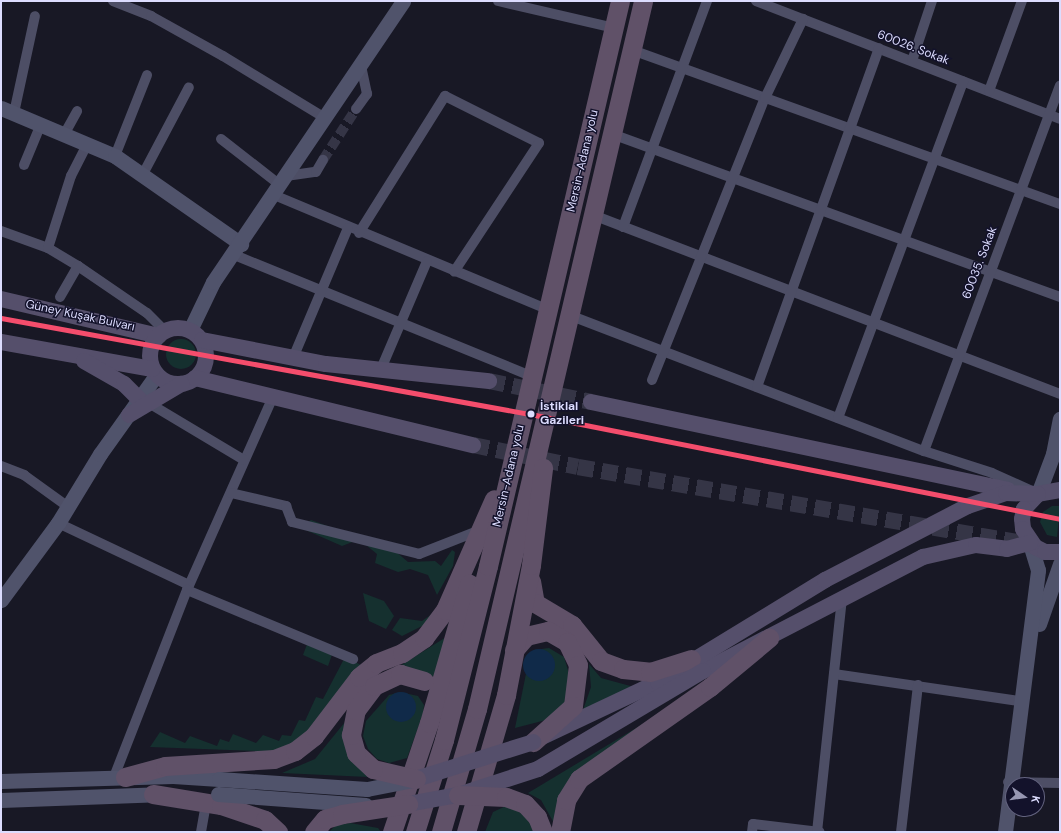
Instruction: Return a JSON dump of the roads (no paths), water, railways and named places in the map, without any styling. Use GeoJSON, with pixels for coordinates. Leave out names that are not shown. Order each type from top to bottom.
{"type":"FeatureCollection","features":[{"type":"Feature","properties":{"kind":"highway","name":"Mersin-Adana yolu"},"geometry":{"type":"LineString","coordinates":[[415,832],[444,740],[549,310],[620,1]]}},
{"type":"Feature","properties":{"kind":"highway","name":"Mersin-Adana yolu"},"geometry":{"type":"LineString","coordinates":[[441,832],[477,708],[643,1]]}},
{"type":"Feature","properties":{"kind":"highway"},"geometry":{"type":"LineString","coordinates":[[467,830],[520,643],[555,373]]}},
{"type":"Feature","properties":{"kind":"highway"},"geometry":{"type":"LineString","coordinates":[[120,777],[165,766],[274,759],[295,751],[314,736],[359,677],[376,663],[402,653],[424,638],[446,610],[482,530],[523,417]]}},
{"type":"Feature","properties":{"kind":"highway"},"geometry":{"type":"LineString","coordinates":[[392,832],[429,723],[495,496]]}},
{"type":"Feature","properties":{"kind":"highway"},"geometry":{"type":"LineString","coordinates":[[531,565],[535,603],[572,625],[601,660],[623,669],[650,672],[697,665]]}},
{"type":"Feature","properties":{"kind":"highway"},"geometry":{"type":"LineString","coordinates":[[520,643],[548,631],[567,642],[578,665],[574,706],[533,742]]}},
{"type":"Feature","properties":{"kind":"highway"},"geometry":{"type":"LineString","coordinates":[[560,832],[566,800],[579,779],[710,687],[769,638]]}},
{"type":"Feature","properties":{"kind":"highway"},"geometry":{"type":"LineString","coordinates":[[416,779],[373,769],[356,753],[352,735],[356,710],[374,686],[400,674],[424,680],[432,694],[429,723]]}},
{"type":"Feature","properties":{"kind":"highway"},"geometry":{"type":"LineString","coordinates":[[153,794],[215,792],[265,820],[278,832]]}},
{"type":"Feature","properties":{"kind":"highway"},"geometry":{"type":"LineString","coordinates":[[458,795],[506,797],[525,804],[537,817],[543,832]]}},
{"type":"Feature","properties":{"kind":"highway"},"geometry":{"type":"LineString","coordinates":[[314,832],[325,819],[342,814],[408,804]]}},
{"type":"Feature","properties":{"kind":"main road"},"geometry":{"type":"LineString","coordinates":[[1,600],[58,523],[67,506],[129,415],[143,401],[188,381],[205,365],[196,335],[213,282],[237,249],[403,1]]}},
{"type":"Feature","properties":{"kind":"main road"},"geometry":{"type":"LineString","coordinates":[[8,110],[65,133],[115,156],[143,174],[237,249]]}},
{"type":"Feature","properties":{"kind":"main road","name":"Güney Kuşak Bulvarı"},"geometry":{"type":"LineString","coordinates":[[1,299],[162,333]]}},
{"type":"Feature","properties":{"kind":"main road"},"geometry":{"type":"LineString","coordinates":[[143,401],[155,371],[151,351],[162,333],[196,335],[293,358],[489,381]]}},
{"type":"Feature","properties":{"kind":"main road"},"geometry":{"type":"LineString","coordinates":[[1,342],[155,371],[172,383],[188,381],[473,445]]}},
{"type":"Feature","properties":{"kind":"main road"},"geometry":{"type":"LineString","coordinates":[[72,355],[124,384],[143,401]]}},
{"type":"Feature","properties":{"kind":"main road"},"geometry":{"type":"LineString","coordinates":[[591,402],[979,486],[1038,494]]}},
{"type":"Feature","properties":{"kind":"main road"},"geometry":{"type":"LineString","coordinates":[[1009,777],[1038,570],[1022,519],[1024,509],[1038,494],[1053,454],[1060,419]]}},
{"type":"Feature","properties":{"kind":"main road"},"geometry":{"type":"LineString","coordinates":[[1,781],[120,777],[215,792],[363,805],[408,804],[458,795],[538,769],[825,580],[968,506],[1006,493],[1038,494],[1060,490]]}},
{"type":"Feature","properties":{"kind":"main road"},"geometry":{"type":"LineString","coordinates":[[215,792],[367,789],[416,779],[533,742],[658,682],[697,665],[769,638],[842,597],[923,557],[976,545],[1007,549],[1030,543],[1045,552],[1060,552]]}},
{"type":"Feature","properties":{"kind":"main road"},"geometry":{"type":"LineString","coordinates":[[1024,672],[1049,588],[1060,564]]}},
{"type":"Feature","properties":{"kind":"main road"},"geometry":{"type":"LineString","coordinates":[[1,800],[153,794]]}},
{"type":"Feature","properties":{"kind":"main road"},"geometry":{"type":"LineString","coordinates":[[1005,832],[1006,817]]}},
{"type":"Feature","properties":{"kind":"street"},"geometry":{"type":"LineString","coordinates":[[113,1],[151,16],[224,56],[324,118]]}},
{"type":"Feature","properties":{"kind":"street"},"geometry":{"type":"LineString","coordinates":[[498,1],[614,28]]}},
{"type":"Feature","properties":{"kind":"street"},"geometry":{"type":"LineString","coordinates":[[623,227],[707,1]]}},
{"type":"Feature","properties":{"kind":"street","name":"60026. Sokak"},"geometry":{"type":"LineString","coordinates":[[756,1],[780,5],[803,19],[1060,119]]}},
{"type":"Feature","properties":{"kind":"street"},"geometry":{"type":"LineString","coordinates":[[912,61],[932,1]]}},
{"type":"Feature","properties":{"kind":"street"},"geometry":{"type":"LineString","coordinates":[[989,91],[1022,1]]}},
{"type":"Feature","properties":{"kind":"street"},"geometry":{"type":"LineString","coordinates":[[8,110],[34,16]]}},
{"type":"Feature","properties":{"kind":"street"},"geometry":{"type":"LineString","coordinates":[[652,380],[734,179],[765,98],[803,19]]}},
{"type":"Feature","properties":{"kind":"street"},"geometry":{"type":"LineString","coordinates":[[757,387],[819,211],[879,48]]}},
{"type":"Feature","properties":{"kind":"street"},"geometry":{"type":"LineString","coordinates":[[632,50],[1060,204]]}},
{"type":"Feature","properties":{"kind":"street"},"geometry":{"type":"LineString","coordinates":[[356,109],[367,94],[361,65]]}},
{"type":"Feature","properties":{"kind":"street"},"geometry":{"type":"LineString","coordinates":[[115,156],[147,75]]}},
{"type":"Feature","properties":{"kind":"street"},"geometry":{"type":"LineString","coordinates":[[838,418],[875,323],[963,81]]}},
{"type":"Feature","properties":{"kind":"street","name":"60035. Sokak"},"geometry":{"type":"LineString","coordinates":[[924,451],[989,272],[1023,191],[1048,114],[1060,85]]}},
{"type":"Feature","properties":{"kind":"street"},"geometry":{"type":"LineString","coordinates":[[143,174],[189,87]]}},
{"type":"Feature","properties":{"kind":"street"},"geometry":{"type":"LineString","coordinates":[[359,233],[445,96],[540,143],[454,272]]}},
{"type":"Feature","properties":{"kind":"street"},"geometry":{"type":"LineString","coordinates":[[65,133],[77,111]]}},
{"type":"Feature","properties":{"kind":"street"},"geometry":{"type":"LineString","coordinates":[[24,165],[41,124]]}},
{"type":"Feature","properties":{"kind":"street"},"geometry":{"type":"LineString","coordinates":[[612,134],[819,211],[905,239],[1060,298]]}},
{"type":"Feature","properties":{"kind":"street"},"geometry":{"type":"LineString","coordinates":[[221,139],[280,185],[348,228],[549,310]]}},
{"type":"Feature","properties":{"kind":"street"},"geometry":{"type":"LineString","coordinates":[[48,248],[71,176],[88,143]]}},
{"type":"Feature","properties":{"kind":"street"},"geometry":{"type":"LineString","coordinates":[[280,185],[316,172],[323,160]]}},
{"type":"Feature","properties":{"kind":"street"},"geometry":{"type":"LineString","coordinates":[[593,215],[1060,394]]}},
{"type":"Feature","properties":{"kind":"street"},"geometry":{"type":"LineString","coordinates":[[293,358],[348,228]]}},
{"type":"Feature","properties":{"kind":"street"},"geometry":{"type":"LineString","coordinates":[[1,231],[48,248],[78,266],[147,313],[162,333]]}},
{"type":"Feature","properties":{"kind":"street"},"geometry":{"type":"LineString","coordinates":[[237,249],[322,291],[401,325],[533,377]]}},
{"type":"Feature","properties":{"kind":"street"},"geometry":{"type":"LineString","coordinates":[[381,369],[427,261]]}},
{"type":"Feature","properties":{"kind":"street"},"geometry":{"type":"LineString","coordinates":[[60,297],[78,266]]}},
{"type":"Feature","properties":{"kind":"street"},"geometry":{"type":"LineString","coordinates":[[569,315],[924,451],[992,473],[1038,494]]}},
{"type":"Feature","properties":{"kind":"street"},"geometry":{"type":"LineString","coordinates":[[120,777],[188,588],[272,399]]}},
{"type":"Feature","properties":{"kind":"street"},"geometry":{"type":"LineString","coordinates":[[143,401],[244,460]]}},
{"type":"Feature","properties":{"kind":"street"},"geometry":{"type":"LineString","coordinates":[[1,466],[24,475],[67,506]]}},
{"type":"Feature","properties":{"kind":"street"},"geometry":{"type":"LineString","coordinates":[[231,493],[286,506],[292,522],[419,554],[482,530]]}},
{"type":"Feature","properties":{"kind":"street"},"geometry":{"type":"LineString","coordinates":[[58,523],[188,588],[353,659]]}},
{"type":"Feature","properties":{"kind":"street"},"geometry":{"type":"LineString","coordinates":[[752,832],[753,824],[818,832],[842,597]]}},
{"type":"Feature","properties":{"kind":"street"},"geometry":{"type":"LineString","coordinates":[[834,674],[1020,701]]}},
{"type":"Feature","properties":{"kind":"street"},"geometry":{"type":"LineString","coordinates":[[901,832],[918,685]]}},
{"type":"Feature","properties":{"kind":"street"},"geometry":{"type":"LineString","coordinates":[[1045,783],[1060,783]]}},
{"type":"Feature","properties":{"kind":"street"},"geometry":{"type":"LineString","coordinates":[[201,832],[215,792]]}},
{"type":"Feature","properties":{"kind":"water"},"geometry":{"type":"Polygon","coordinates":[[[536,649],[542,649],[552,656],[555,665],[554,671],[548,678],[542,681],[536,681],[526,674],[523,668],[523,662],[530,652],[536,649]]]}},
{"type":"Feature","properties":{"kind":"water"},"geometry":{"type":"Polygon","coordinates":[[[401,692],[412,696],[416,707],[412,718],[401,722],[390,718],[386,707],[390,696],[401,692]]]}},
{"type":"Feature","properties":{"kind":"tunnel"},"geometry":{"type":"LineString","coordinates":[[323,160],[356,109]]}},
{"type":"Feature","properties":{"kind":"tunnel"},"geometry":{"type":"LineString","coordinates":[[489,381],[591,402]]}},
{"type":"Feature","properties":{"kind":"tunnel"},"geometry":{"type":"LineString","coordinates":[[473,445],[578,467],[1029,544]]}},
{"type":"Feature","properties":{"kind":"place","name":"İstiklal Gazileri"},"geometry":{"type":"Point","coordinates":[531,414]}}]}
